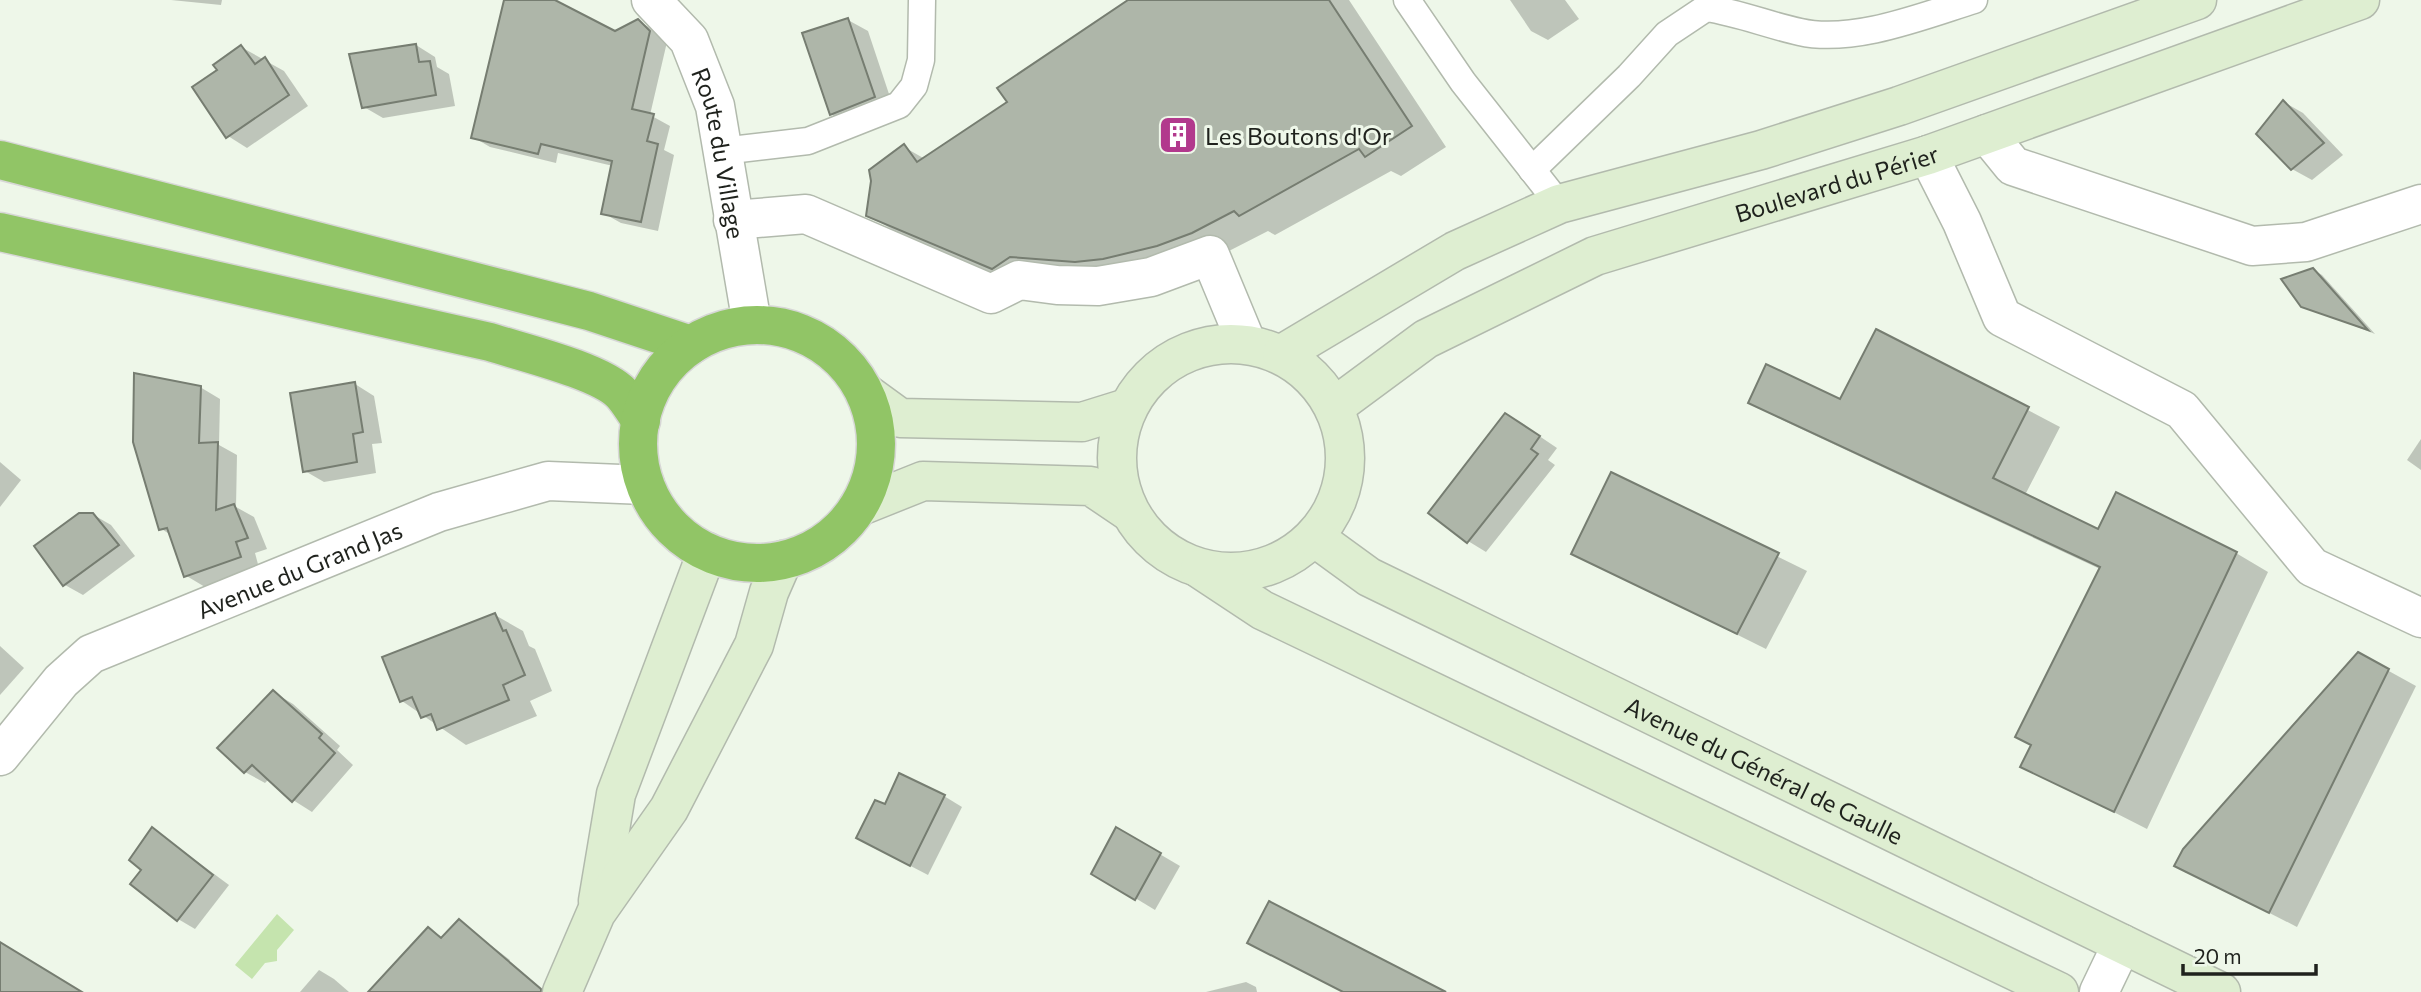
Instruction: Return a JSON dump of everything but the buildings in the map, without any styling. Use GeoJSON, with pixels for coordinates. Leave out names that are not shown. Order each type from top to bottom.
{"type":"FeatureCollection","features":[{"type":"Feature","properties":{"kind":"highway"},"geometry":{"type":"LineString","coordinates":[[0,160],[589,311],[691,345]]}},
{"type":"Feature","properties":{"kind":"highway"},"geometry":{"type":"LineString","coordinates":[[0,232],[490,342],[569,367],[612,386],[622,393],[641,421]]}},
{"type":"Feature","properties":{"kind":"highway"},"geometry":{"type":"LineString","coordinates":[[752,324],[788,328],[820,342],[847,364],[867,394],[876,432],[874,471],[858,508],[839,531],[813,550],[783,560],[744,562],[707,552],[681,536],[667,521],[645,485],[638,454],[641,421],[651,392],[668,366],[691,345],[720,330],[752,324]]}},
{"type":"Feature","properties":{"kind":"street","name":"Route du Village"},"geometry":{"type":"LineString","coordinates":[[651,0],[689,40],[715,106],[752,324]]}},
{"type":"Feature","properties":{"kind":"street"},"geometry":{"type":"LineString","coordinates":[[1264,349],[1454,251],[1559,204],[1761,150],[1899,106],[2197,0]]}},
{"type":"Feature","properties":{"kind":"street","name":"Boulevard du Périer"},"geometry":{"type":"LineString","coordinates":[[1334,407],[1426,339],[1595,256],[1928,155],[2360,0]]}},
{"type":"Feature","properties":{"kind":"street"},"geometry":{"type":"LineString","coordinates":[[1987,134],[2013,166],[2252,246],[2306,242],[2421,204]]}},
{"type":"Feature","properties":{"kind":"street"},"geometry":{"type":"LineString","coordinates":[[1928,155],[1962,222],[2002,317],[2182,410],[2312,567],[2421,618]]}},
{"type":"Feature","properties":{"kind":"street"},"geometry":{"type":"LineString","coordinates":[[733,220],[806,214],[991,294],[1019,280],[1057,285],[1098,286],[1151,277],[1210,255],[1264,349]]}},
{"type":"Feature","properties":{"kind":"street"},"geometry":{"type":"LineString","coordinates":[[1128,511],[1117,477],[1117,441],[1128,408],[1148,378],[1177,356],[1211,344],[1264,349],[1312,376],[1334,407],[1345,440],[1345,475],[1334,508],[1314,537],[1290,557],[1262,569],[1231,573],[1200,569]]}},
{"type":"Feature","properties":{"kind":"street"},"geometry":{"type":"LineString","coordinates":[[867,394],[900,418],[1082,422],[1128,408]]}},
{"type":"Feature","properties":{"kind":"street","name":"Avenue du Grand Jas"},"geometry":{"type":"LineString","coordinates":[[0,756],[61,681],[91,654],[439,512],[548,481],[645,485]]}},
{"type":"Feature","properties":{"kind":"street"},"geometry":{"type":"LineString","coordinates":[[858,508],[923,481],[1091,486],[1128,511],[1154,544],[1171,556],[1200,569],[1262,610],[2059,992]]}},
{"type":"Feature","properties":{"kind":"street","name":"Avenue du Général de Gaulle"},"geometry":{"type":"LineString","coordinates":[[1314,537],[1369,577],[2221,992]]}},
{"type":"Feature","properties":{"kind":"street"},"geometry":{"type":"LineString","coordinates":[[596,913],[616,794],[707,552]]}},
{"type":"Feature","properties":{"kind":"street"},"geometry":{"type":"LineString","coordinates":[[562,992],[596,913],[668,809],[754,645],[769,592],[783,560]]}},
{"type":"Feature","properties":{"kind":"street"},"geometry":{"type":"LineString","coordinates":[[2099,992],[2122,944]]}},
{"type":"Feature","properties":{"kind":"lane"},"geometry":{"type":"LineString","coordinates":[[722,151],[808,141],[899,105],[914,86],[921,61],[922,0]]}},
{"type":"Feature","properties":{"kind":"lane"},"geometry":{"type":"LineString","coordinates":[[1407,0],[1463,82],[1559,204]]}},
{"type":"Feature","properties":{"kind":"lane"},"geometry":{"type":"LineString","coordinates":[[1532,170],[1629,76],[1667,34],[1706,8],[1740,13],[1801,33],[1846,36],[1974,0]]}},
{"type":"Feature","properties":{"kind":"shaded area"},"geometry":{"type":"Polygon","coordinates":[[[277,914],[294,930],[277,950],[277,961],[265,963],[252,979],[235,965],[277,914]]]}},
{"type":"Feature","properties":{"kind":"place","name":"Les Boutons d'Or"},"geometry":{"type":"Point","coordinates":[1178,135]}}]}
